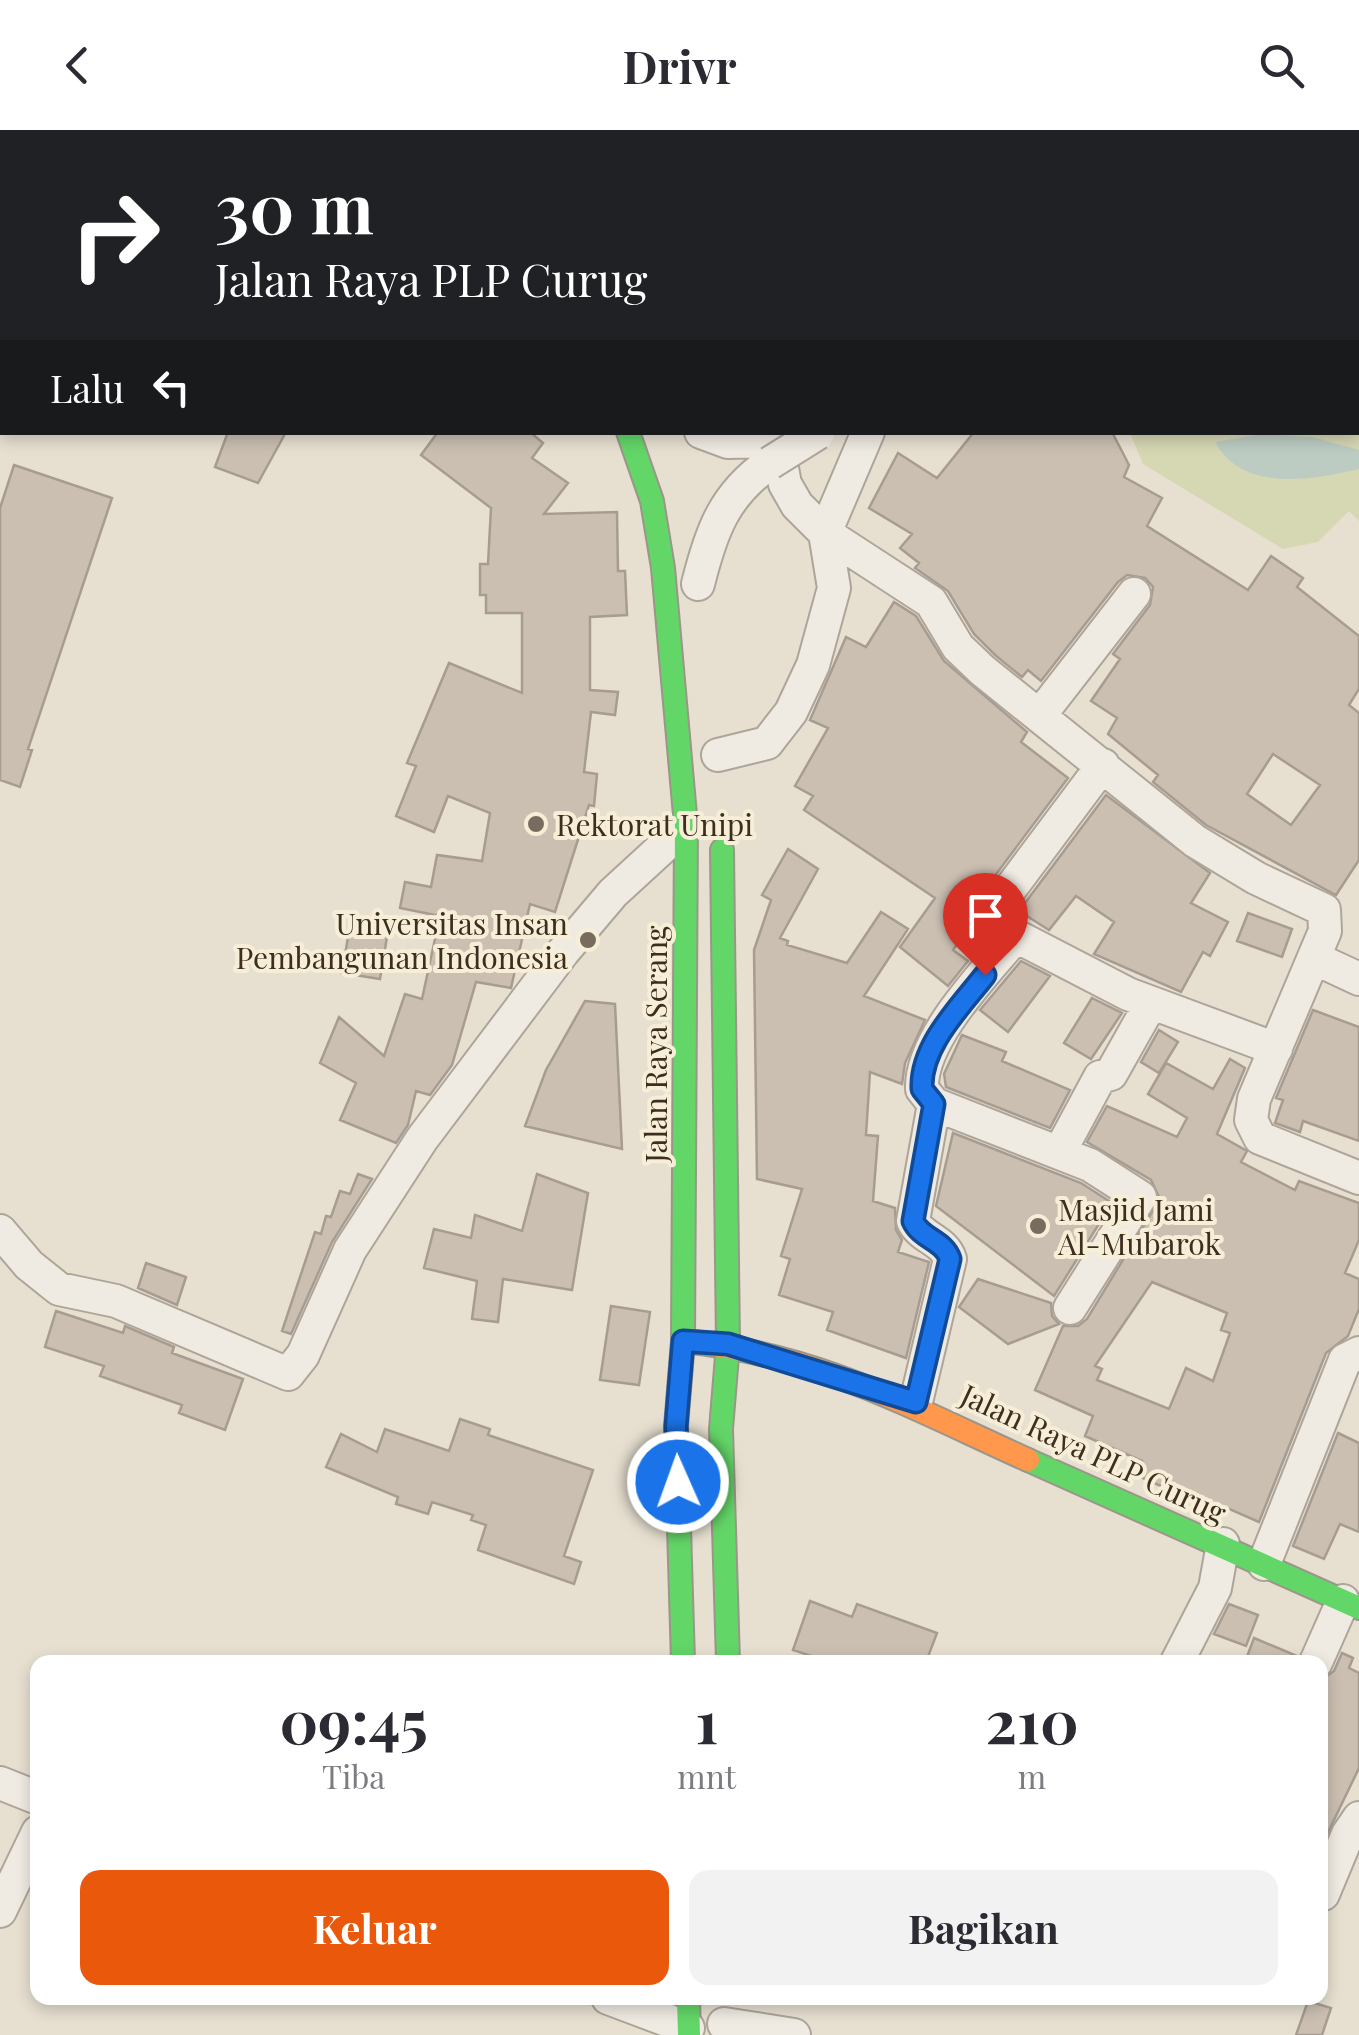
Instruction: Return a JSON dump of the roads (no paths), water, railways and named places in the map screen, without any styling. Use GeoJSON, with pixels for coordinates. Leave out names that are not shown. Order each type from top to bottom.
{"type":"FeatureCollection","features":[{"type":"Feature","properties":{"kind":"main road","name":"Jalan Raya Serang"},"geometry":{"type":"LineString","coordinates":[[629,435],[652,502],[664,568],[686,826],[683,1341],[676,1426],[683,1655]]}},
{"type":"Feature","properties":{"kind":"main road"},"geometry":{"type":"LineString","coordinates":[[689,527],[699,593]]}},
{"type":"Feature","properties":{"kind":"main road"},"geometry":{"type":"LineString","coordinates":[[722,816],[728,1344],[721,1430],[728,1655]]}},
{"type":"Feature","properties":{"kind":"main road","name":"Jalan Raya PLP Curug"},"geometry":{"type":"LineString","coordinates":[[683,1341],[728,1344],[916,1402],[975,1436],[1351,1604]]}},
{"type":"Feature","properties":{"kind":"street"},"geometry":{"type":"LineString","coordinates":[[709,435],[728,442],[770,446],[811,435]]}},
{"type":"Feature","properties":{"kind":"street"},"geometry":{"type":"LineString","coordinates":[[718,758],[767,743],[791,712],[813,666],[834,588],[825,533],[867,435]]}},
{"type":"Feature","properties":{"kind":"street"},"geometry":{"type":"LineString","coordinates":[[770,446],[797,505],[825,533],[931,602],[958,647],[1040,716],[1195,841],[1256,878],[1324,910],[1328,922],[1251,1109],[1253,1129],[1260,1138],[1284,1150],[1359,1178]]}},
{"type":"Feature","properties":{"kind":"street"},"geometry":{"type":"LineString","coordinates":[[699,593],[712,529],[730,497],[770,446]]}},
{"type":"Feature","properties":{"kind":"street"},"geometry":{"type":"LineString","coordinates":[[1040,716],[1134,594]]}},
{"type":"Feature","properties":{"kind":"street"},"geometry":{"type":"LineString","coordinates":[[1103,766],[998,905],[998,918],[1016,936],[1152,1003],[1276,1049]]}},
{"type":"Feature","properties":{"kind":"street"},"geometry":{"type":"LineString","coordinates":[[0,1231],[29,1266],[59,1289],[116,1302],[288,1374],[302,1355],[350,1250],[422,1139],[613,892],[686,826]]}},
{"type":"Feature","properties":{"kind":"street"},"geometry":{"type":"LineString","coordinates":[[1016,936],[945,1025],[921,1084],[934,1104],[1090,1165],[1140,1196],[1070,1308]]}},
{"type":"Feature","properties":{"kind":"street"},"geometry":{"type":"LineString","coordinates":[[1314,958],[1359,979]]}},
{"type":"Feature","properties":{"kind":"street"},"geometry":{"type":"LineString","coordinates":[[1059,1154],[1100,1077],[1111,1074],[1152,1003]]}},
{"type":"Feature","properties":{"kind":"street"},"geometry":{"type":"LineString","coordinates":[[916,1402],[950,1259],[945,1248],[918,1230],[913,1221],[934,1104]]}},
{"type":"Feature","properties":{"kind":"street"},"geometry":{"type":"LineString","coordinates":[[1264,1564],[1345,1360],[1359,1353]]}},
{"type":"Feature","properties":{"kind":"street"},"geometry":{"type":"LineString","coordinates":[[1181,1655],[1215,1588],[1223,1544]]}},
{"type":"Feature","properties":{"kind":"street"},"geometry":{"type":"LineString","coordinates":[[1320,1655],[1351,1604]]}},
{"type":"Feature","properties":{"kind":"street"},"geometry":{"type":"LineString","coordinates":[[0,1783],[30,1795]]}},
{"type":"Feature","properties":{"kind":"street"},"geometry":{"type":"LineString","coordinates":[[1328,1882],[1359,1818]]}},
{"type":"Feature","properties":{"kind":"street"},"geometry":{"type":"LineString","coordinates":[[0,1911],[30,1849]]}},
{"type":"Feature","properties":{"kind":"street"},"geometry":{"type":"LineString","coordinates":[[657,2005],[688,2020]]}},
{"type":"Feature","properties":{"kind":"street"},"geometry":{"type":"LineString","coordinates":[[724,2019],[794,2035]]}},
{"type":"Feature","properties":{"kind":"place","name":"Rektorat Unipi"},"geometry":{"type":"Point","coordinates":[536,824]}},
{"type":"Feature","properties":{"kind":"place","name":"Universitas Insan Pembangunan Indonesia"},"geometry":{"type":"Point","coordinates":[588,940]}},
{"type":"Feature","properties":{"kind":"place","name":"Masjid Jami Al-Mubarok"},"geometry":{"type":"Point","coordinates":[1038,1226]}}]}
